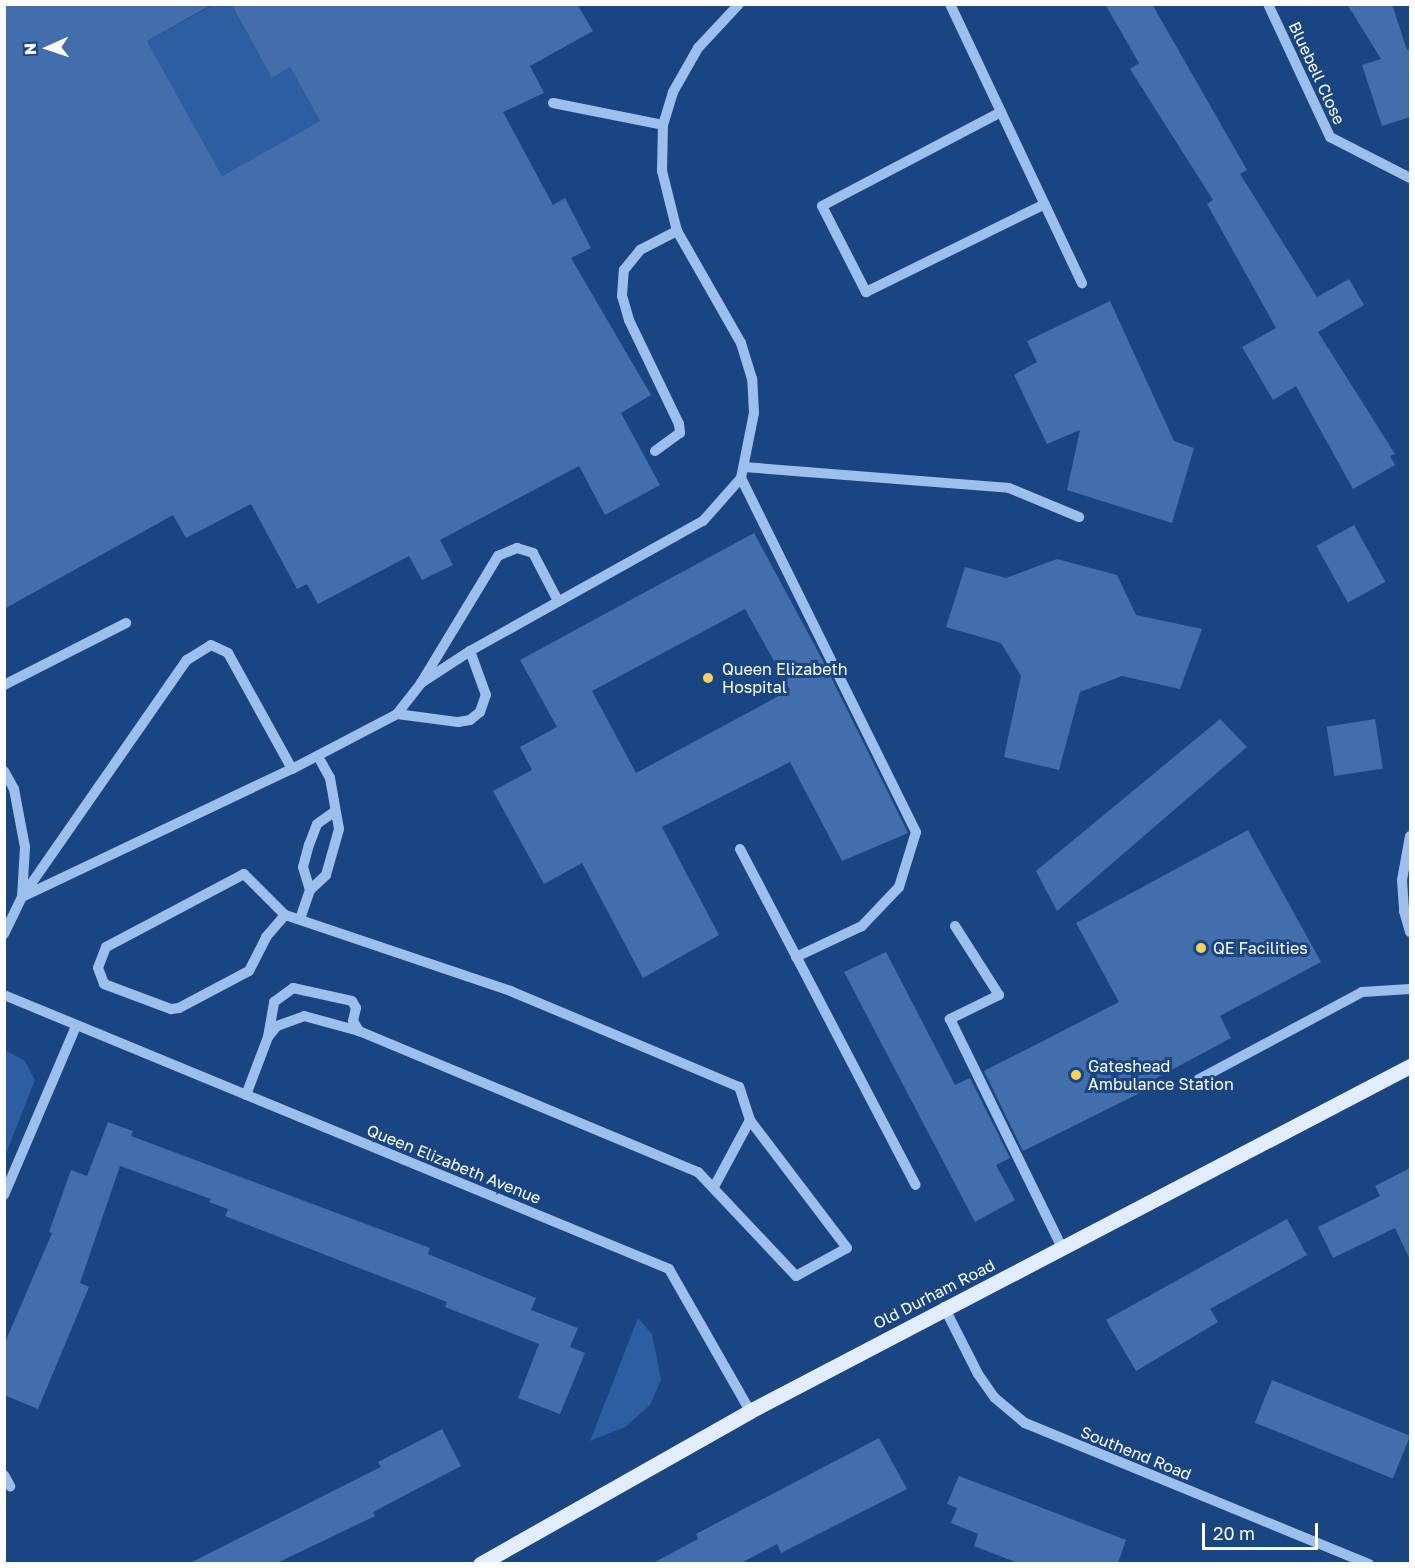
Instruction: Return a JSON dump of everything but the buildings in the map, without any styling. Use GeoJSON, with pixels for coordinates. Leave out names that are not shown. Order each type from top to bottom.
{"type":"FeatureCollection","features":[{"type":"Feature","properties":{"kind":"main road","name":"Old Durham Road"},"geometry":{"type":"LineString","coordinates":[[480,1563],[750,1411],[944,1307],[1410,1066]]}},
{"type":"Feature","properties":{"kind":"street"},"geometry":{"type":"LineString","coordinates":[[421,683],[557,599],[703,521],[741,478],[754,413],[752,379],[741,343],[677,231],[662,171],[663,125],[673,92],[699,48],[739,4]]}},
{"type":"Feature","properties":{"kind":"street"},"geometry":{"type":"LineString","coordinates":[[950,4],[1082,283]]}},
{"type":"Feature","properties":{"kind":"street","name":"Bluebell Close"},"geometry":{"type":"LineString","coordinates":[[1268,4],[1330,137],[1410,178]]}},
{"type":"Feature","properties":{"kind":"street"},"geometry":{"type":"LineString","coordinates":[[553,103],[663,125]]}},
{"type":"Feature","properties":{"kind":"street"},"geometry":{"type":"LineString","coordinates":[[1001,112],[822,207],[866,292],[1044,204]]}},
{"type":"Feature","properties":{"kind":"street"},"geometry":{"type":"LineString","coordinates":[[655,451],[680,433],[679,424],[629,320],[622,296],[624,270],[640,250],[677,231]]}},
{"type":"Feature","properties":{"kind":"street"},"geometry":{"type":"LineString","coordinates":[[744,467],[1009,488],[1079,517]]}},
{"type":"Feature","properties":{"kind":"street"},"geometry":{"type":"LineString","coordinates":[[741,478],[916,832],[899,887],[862,926],[796,957]]}},
{"type":"Feature","properties":{"kind":"street"},"geometry":{"type":"LineString","coordinates":[[22,897],[292,769],[397,714],[421,683],[498,556],[517,548],[533,553],[557,599]]}},
{"type":"Feature","properties":{"kind":"street"},"geometry":{"type":"LineString","coordinates":[[4,685],[126,623]]}},
{"type":"Feature","properties":{"kind":"street"},"geometry":{"type":"LineString","coordinates":[[4,934],[22,897],[187,660],[211,645],[228,652],[292,769]]}},
{"type":"Feature","properties":{"kind":"street"},"geometry":{"type":"LineString","coordinates":[[397,714],[458,722],[480,712],[486,695],[470,651]]}},
{"type":"Feature","properties":{"kind":"street"},"geometry":{"type":"LineString","coordinates":[[300,919],[310,890],[326,875],[339,829],[334,812],[330,778],[318,756]]}},
{"type":"Feature","properties":{"kind":"street"},"geometry":{"type":"LineString","coordinates":[[4,771],[14,789],[26,847],[22,897]]}},
{"type":"Feature","properties":{"kind":"street"},"geometry":{"type":"LineString","coordinates":[[310,890],[303,867],[309,845],[317,824],[334,812]]}},
{"type":"Feature","properties":{"kind":"street"},"geometry":{"type":"LineString","coordinates":[[1410,836],[1402,880],[1404,911],[1410,932]]}},
{"type":"Feature","properties":{"kind":"street"},"geometry":{"type":"LineString","coordinates":[[740,849],[916,1185]]}},
{"type":"Feature","properties":{"kind":"street"},"geometry":{"type":"LineString","coordinates":[[267,1036],[277,1026],[304,1016],[359,1031],[698,1172],[796,1276],[847,1248],[750,1120],[739,1087],[511,991],[285,915],[244,874],[106,947],[98,968],[104,984],[171,1009],[179,1008],[249,971],[266,937],[285,915]]}},
{"type":"Feature","properties":{"kind":"street"},"geometry":{"type":"LineString","coordinates":[[955,926],[999,994],[950,1019],[1062,1248]]}},
{"type":"Feature","properties":{"kind":"street"},"geometry":{"type":"LineString","coordinates":[[246,1095],[267,1036],[274,1002],[293,988],[352,1001],[356,1008],[353,1021],[359,1031]]}},
{"type":"Feature","properties":{"kind":"street"},"geometry":{"type":"LineString","coordinates":[[1190,1084],[1362,992],[1410,989]]}},
{"type":"Feature","properties":{"kind":"street","name":"Queen Elizabeth Avenue"},"geometry":{"type":"LineString","coordinates":[[4,996],[669,1269],[750,1411]]}},
{"type":"Feature","properties":{"kind":"street"},"geometry":{"type":"LineString","coordinates":[[4,1196],[76,1026]]}},
{"type":"Feature","properties":{"kind":"street"},"geometry":{"type":"LineString","coordinates":[[714,1187],[750,1120]]}},
{"type":"Feature","properties":{"kind":"street","name":"Southend Road"},"geometry":{"type":"LineString","coordinates":[[944,1307],[978,1374],[995,1398],[1025,1423],[1369,1563]]}},
{"type":"Feature","properties":{"kind":"street"},"geometry":{"type":"LineString","coordinates":[[4,1475],[10,1486]]}},
{"type":"Feature","properties":{"kind":"shaded area"},"geometry":{"type":"Polygon","coordinates":[[[213,5],[231,5],[272,77],[290,67],[320,121],[222,176],[147,41],[213,5]]]}},
{"type":"Feature","properties":{"kind":"shaded area"},"geometry":{"type":"Polygon","coordinates":[[[5,1050],[25,1061],[35,1080],[5,1156],[5,1050]]]}},
{"type":"Feature","properties":{"kind":"shaded area"},"geometry":{"type":"Polygon","coordinates":[[[638,1318],[652,1334],[661,1380],[650,1405],[625,1427],[590,1441],[638,1318]]]}},
{"type":"Feature","properties":{"kind":"place","name":"Queen Elizabeth Hospital"},"geometry":{"type":"Point","coordinates":[708,678]}},
{"type":"Feature","properties":{"kind":"place","name":"QE Facilities"},"geometry":{"type":"Point","coordinates":[1201,948]}},
{"type":"Feature","properties":{"kind":"place","name":"Gateshead Ambulance Station"},"geometry":{"type":"Point","coordinates":[1076,1075]}}]}
